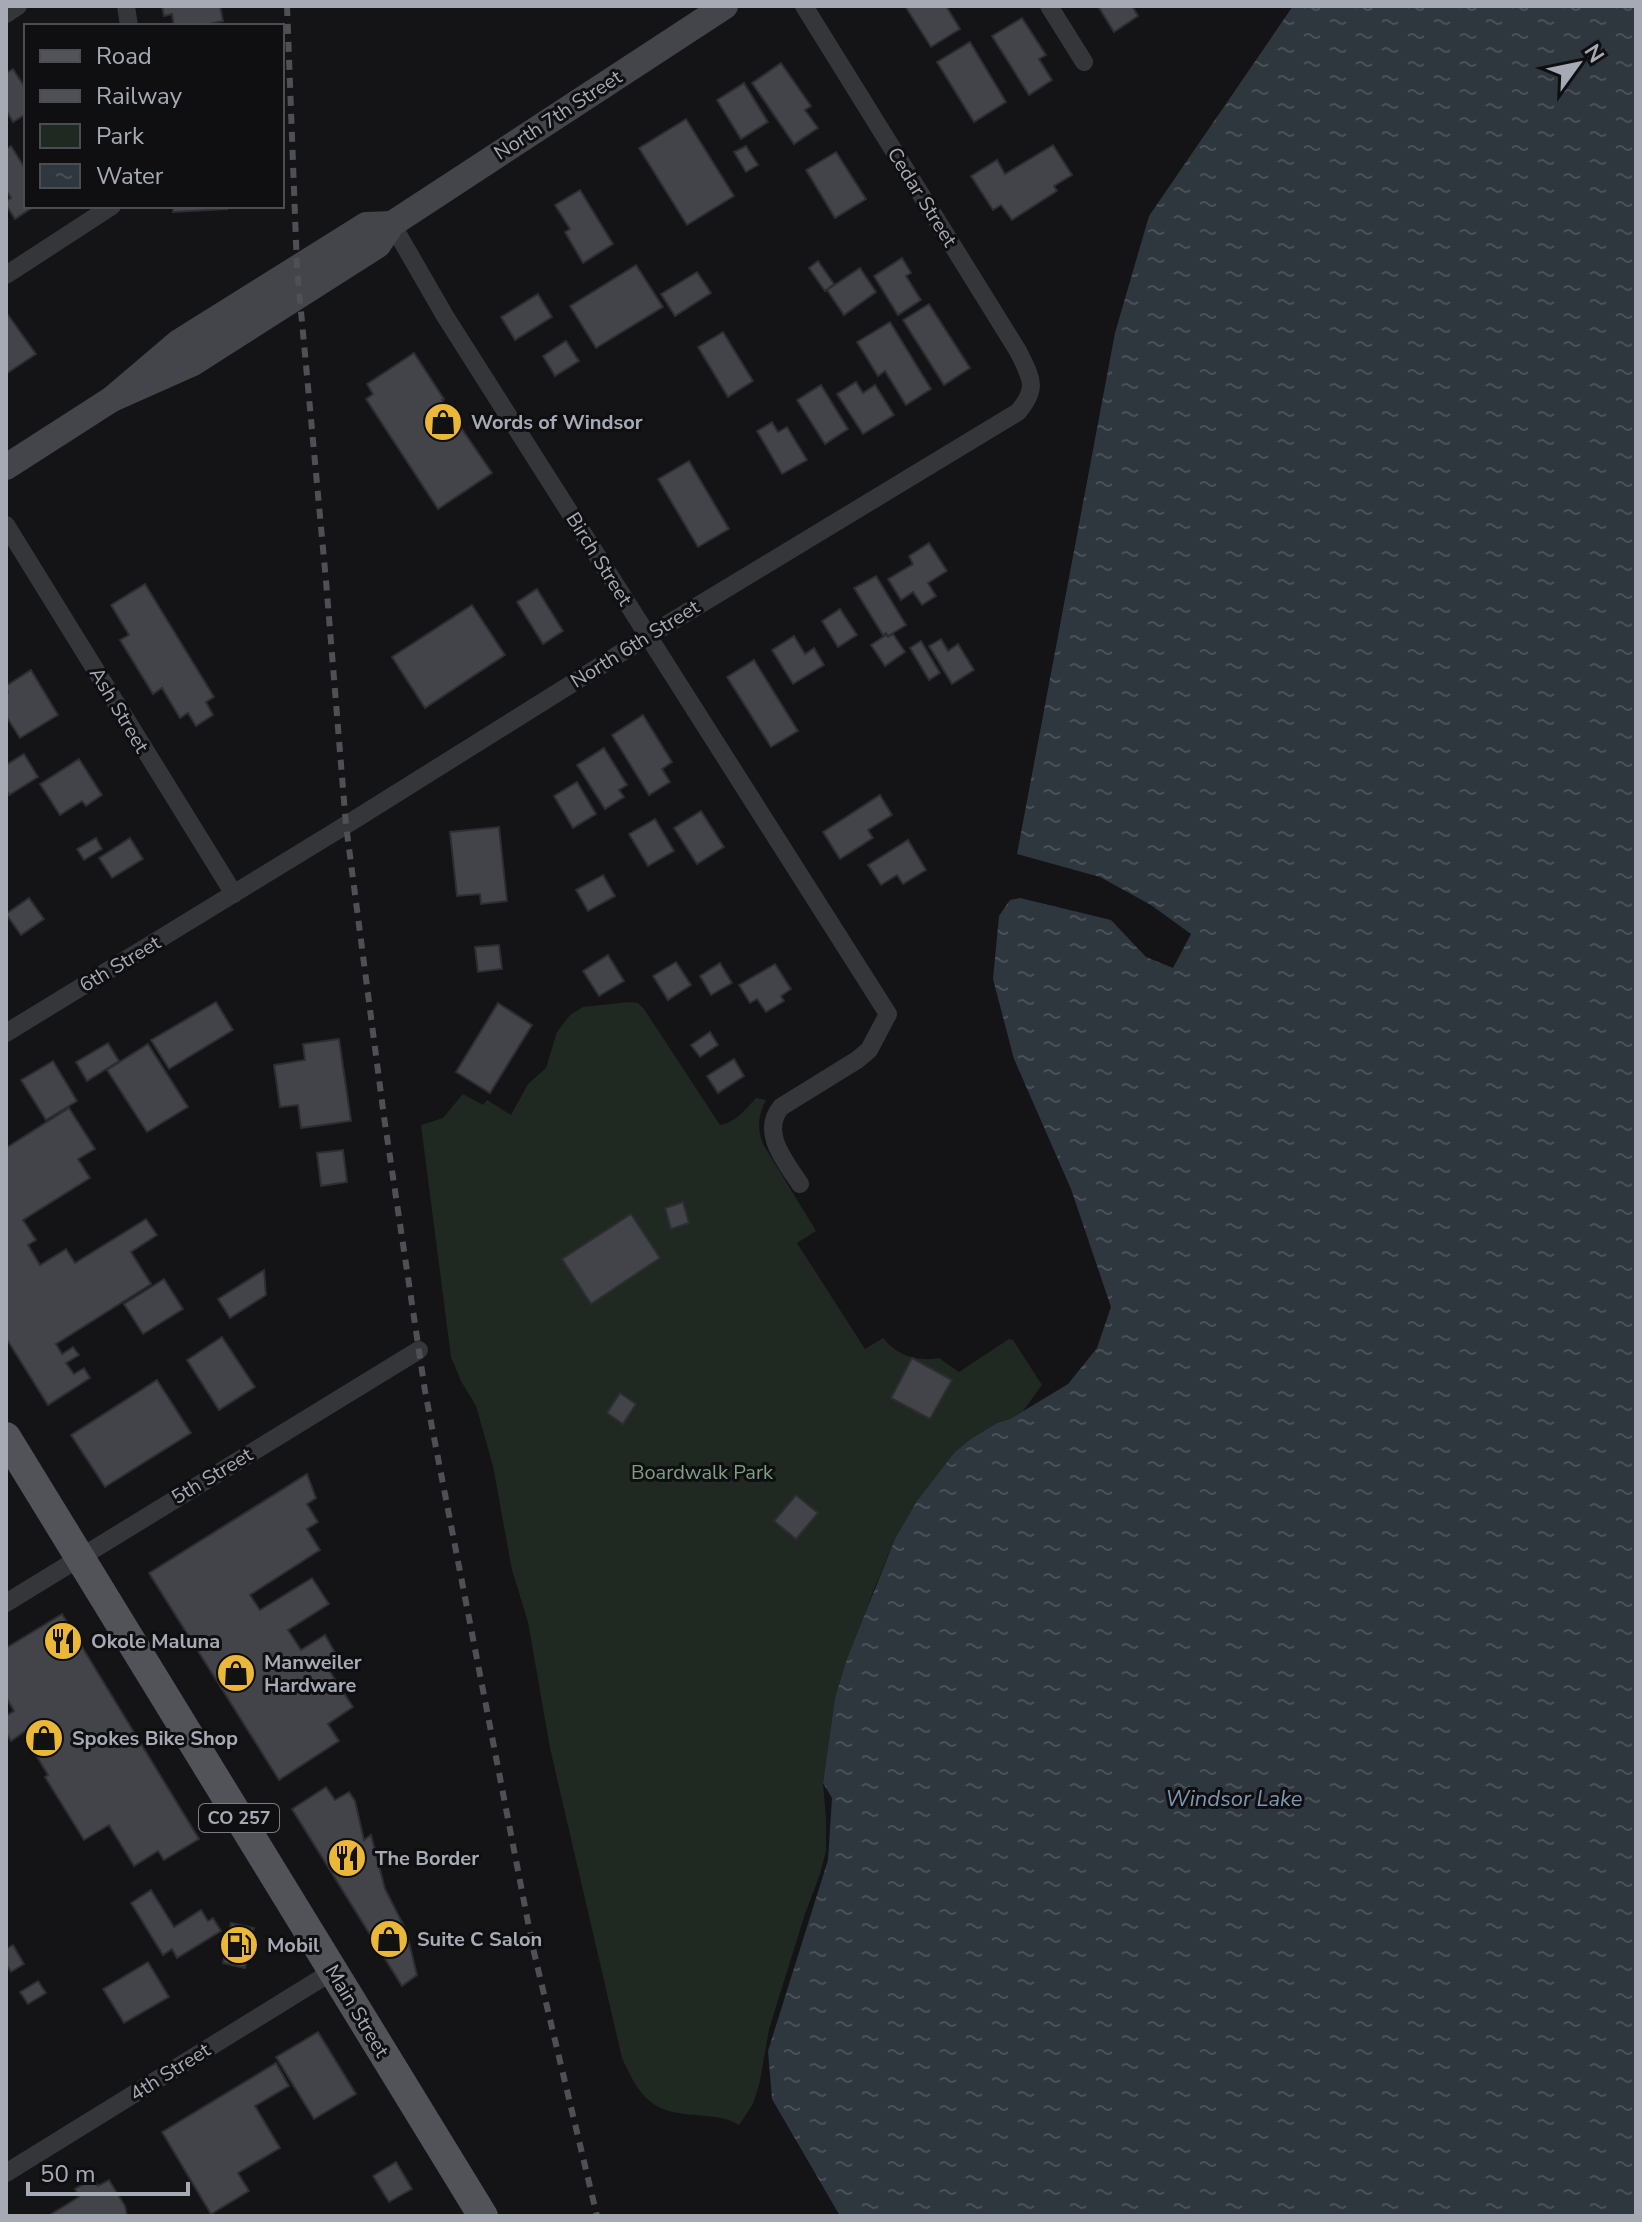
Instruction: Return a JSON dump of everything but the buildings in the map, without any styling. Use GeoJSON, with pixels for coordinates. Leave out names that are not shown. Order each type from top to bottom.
{"type":"FeatureCollection","features":[{"type":"Feature","properties":{"kind":"main road","name":"North 7th Street"},"geometry":{"type":"LineString","coordinates":[[6,467],[112,399],[193,363],[378,245],[392,224],[725,6]]}},
{"type":"Feature","properties":{"kind":"main road","name":"Main Street"},"geometry":{"type":"LineString","coordinates":[[6,1437],[483,2216]]}},
{"type":"Feature","properties":{"kind":"street"},"geometry":{"type":"LineString","coordinates":[[6,14],[18,6]]}},
{"type":"Feature","properties":{"kind":"street","name":"Cedar Street"},"geometry":{"type":"LineString","coordinates":[[804,6],[1018,351],[1031,378],[1030,391]]}},
{"type":"Feature","properties":{"kind":"street"},"geometry":{"type":"LineString","coordinates":[[1049,6],[1084,62]]}},
{"type":"Feature","properties":{"kind":"street"},"geometry":{"type":"LineString","coordinates":[[6,275],[109,208]]}},
{"type":"Feature","properties":{"kind":"street","name":"Birch Street"},"geometry":{"type":"LineString","coordinates":[[392,224],[445,316],[888,1014],[869,1050],[781,1107],[772,1121],[771,1134],[800,1184]]}},
{"type":"Feature","properties":{"kind":"street","name":"North 6th Street"},"geometry":{"type":"LineString","coordinates":[[234,894],[648,636],[1018,412],[1030,398],[1030,391]]}},
{"type":"Feature","properties":{"kind":"street","name":"Ash Street"},"geometry":{"type":"LineString","coordinates":[[6,525],[234,894]]}},
{"type":"Feature","properties":{"kind":"street","name":"6th Street"},"geometry":{"type":"LineString","coordinates":[[6,1033],[234,894]]}},
{"type":"Feature","properties":{"kind":"street","name":"5th Street"},"geometry":{"type":"LineString","coordinates":[[6,1603],[419,1350]]}},
{"type":"Feature","properties":{"kind":"street","name":"4th Street"},"geometry":{"type":"LineString","coordinates":[[6,2173],[333,1971]]}},
{"type":"Feature","properties":{"kind":"green space","name":"Boardwalk Park"},"geometry":{"type":"Polygon","coordinates":[[[638,1003],[644,1009],[720,1125],[735,1118],[756,1098],[766,1100],[759,1122],[763,1144],[816,1231],[797,1243],[865,1349],[883,1338],[901,1353],[915,1358],[939,1358],[959,1372],[1009,1339],[1013,1340],[1042,1385],[1023,1411],[972,1438],[895,1539],[874,1589],[835,1698],[823,1783],[826,1851],[769,2029],[753,2104],[739,2125],[724,2118],[682,2114],[658,2107],[635,2084],[622,2058],[550,1748],[528,1622],[512,1570],[493,1466],[476,1406],[451,1357],[421,1125],[443,1118],[463,1094],[483,1105],[487,1100],[511,1115],[528,1084],[546,1068],[557,1032],[570,1015],[583,1007],[638,1003]]]}},
{"type":"Feature","properties":{"kind":"water","name":"Windsor Lake"},"geometry":{"type":"Polygon","coordinates":[[[1293,6],[1636,6],[1636,2216],[840,2216],[772,2099],[768,2051],[828,1860],[832,1798],[823,1783],[835,1698],[847,1659],[895,1539],[917,1501],[955,1452],[972,1438],[1068,1384],[1097,1348],[1111,1307],[1071,1189],[1014,1059],[993,979],[999,916],[1010,900],[1020,898],[1111,920],[1146,957],[1173,968],[1191,934],[1151,905],[1100,877],[1017,854],[1115,333],[1149,216],[1293,6]]]}},
{"type":"Feature","properties":{"kind":"railway"},"geometry":{"type":"LineString","coordinates":[[287,6],[297,268],[346,825],[384,1117],[425,1391],[533,1948],[597,2216]]}},
{"type":"Feature","properties":{"kind":"place","name":"Words of Windsor"},"geometry":{"type":"Point","coordinates":[443,422]}},
{"type":"Feature","properties":{"kind":"place","name":"Okole Maluna"},"geometry":{"type":"Point","coordinates":[63,1641]}},
{"type":"Feature","properties":{"kind":"place","name":"Manweiler Hardware"},"geometry":{"type":"Point","coordinates":[236,1673]}},
{"type":"Feature","properties":{"kind":"place","name":"Spokes Bike Shop"},"geometry":{"type":"Point","coordinates":[44,1738]}},
{"type":"Feature","properties":{"kind":"place","name":"The Border"},"geometry":{"type":"Point","coordinates":[347,1858]}},
{"type":"Feature","properties":{"kind":"place","name":"Suite C Salon"},"geometry":{"type":"Point","coordinates":[389,1939]}},
{"type":"Feature","properties":{"kind":"place","name":"Mobil"},"geometry":{"type":"Point","coordinates":[239,1945]}}]}
